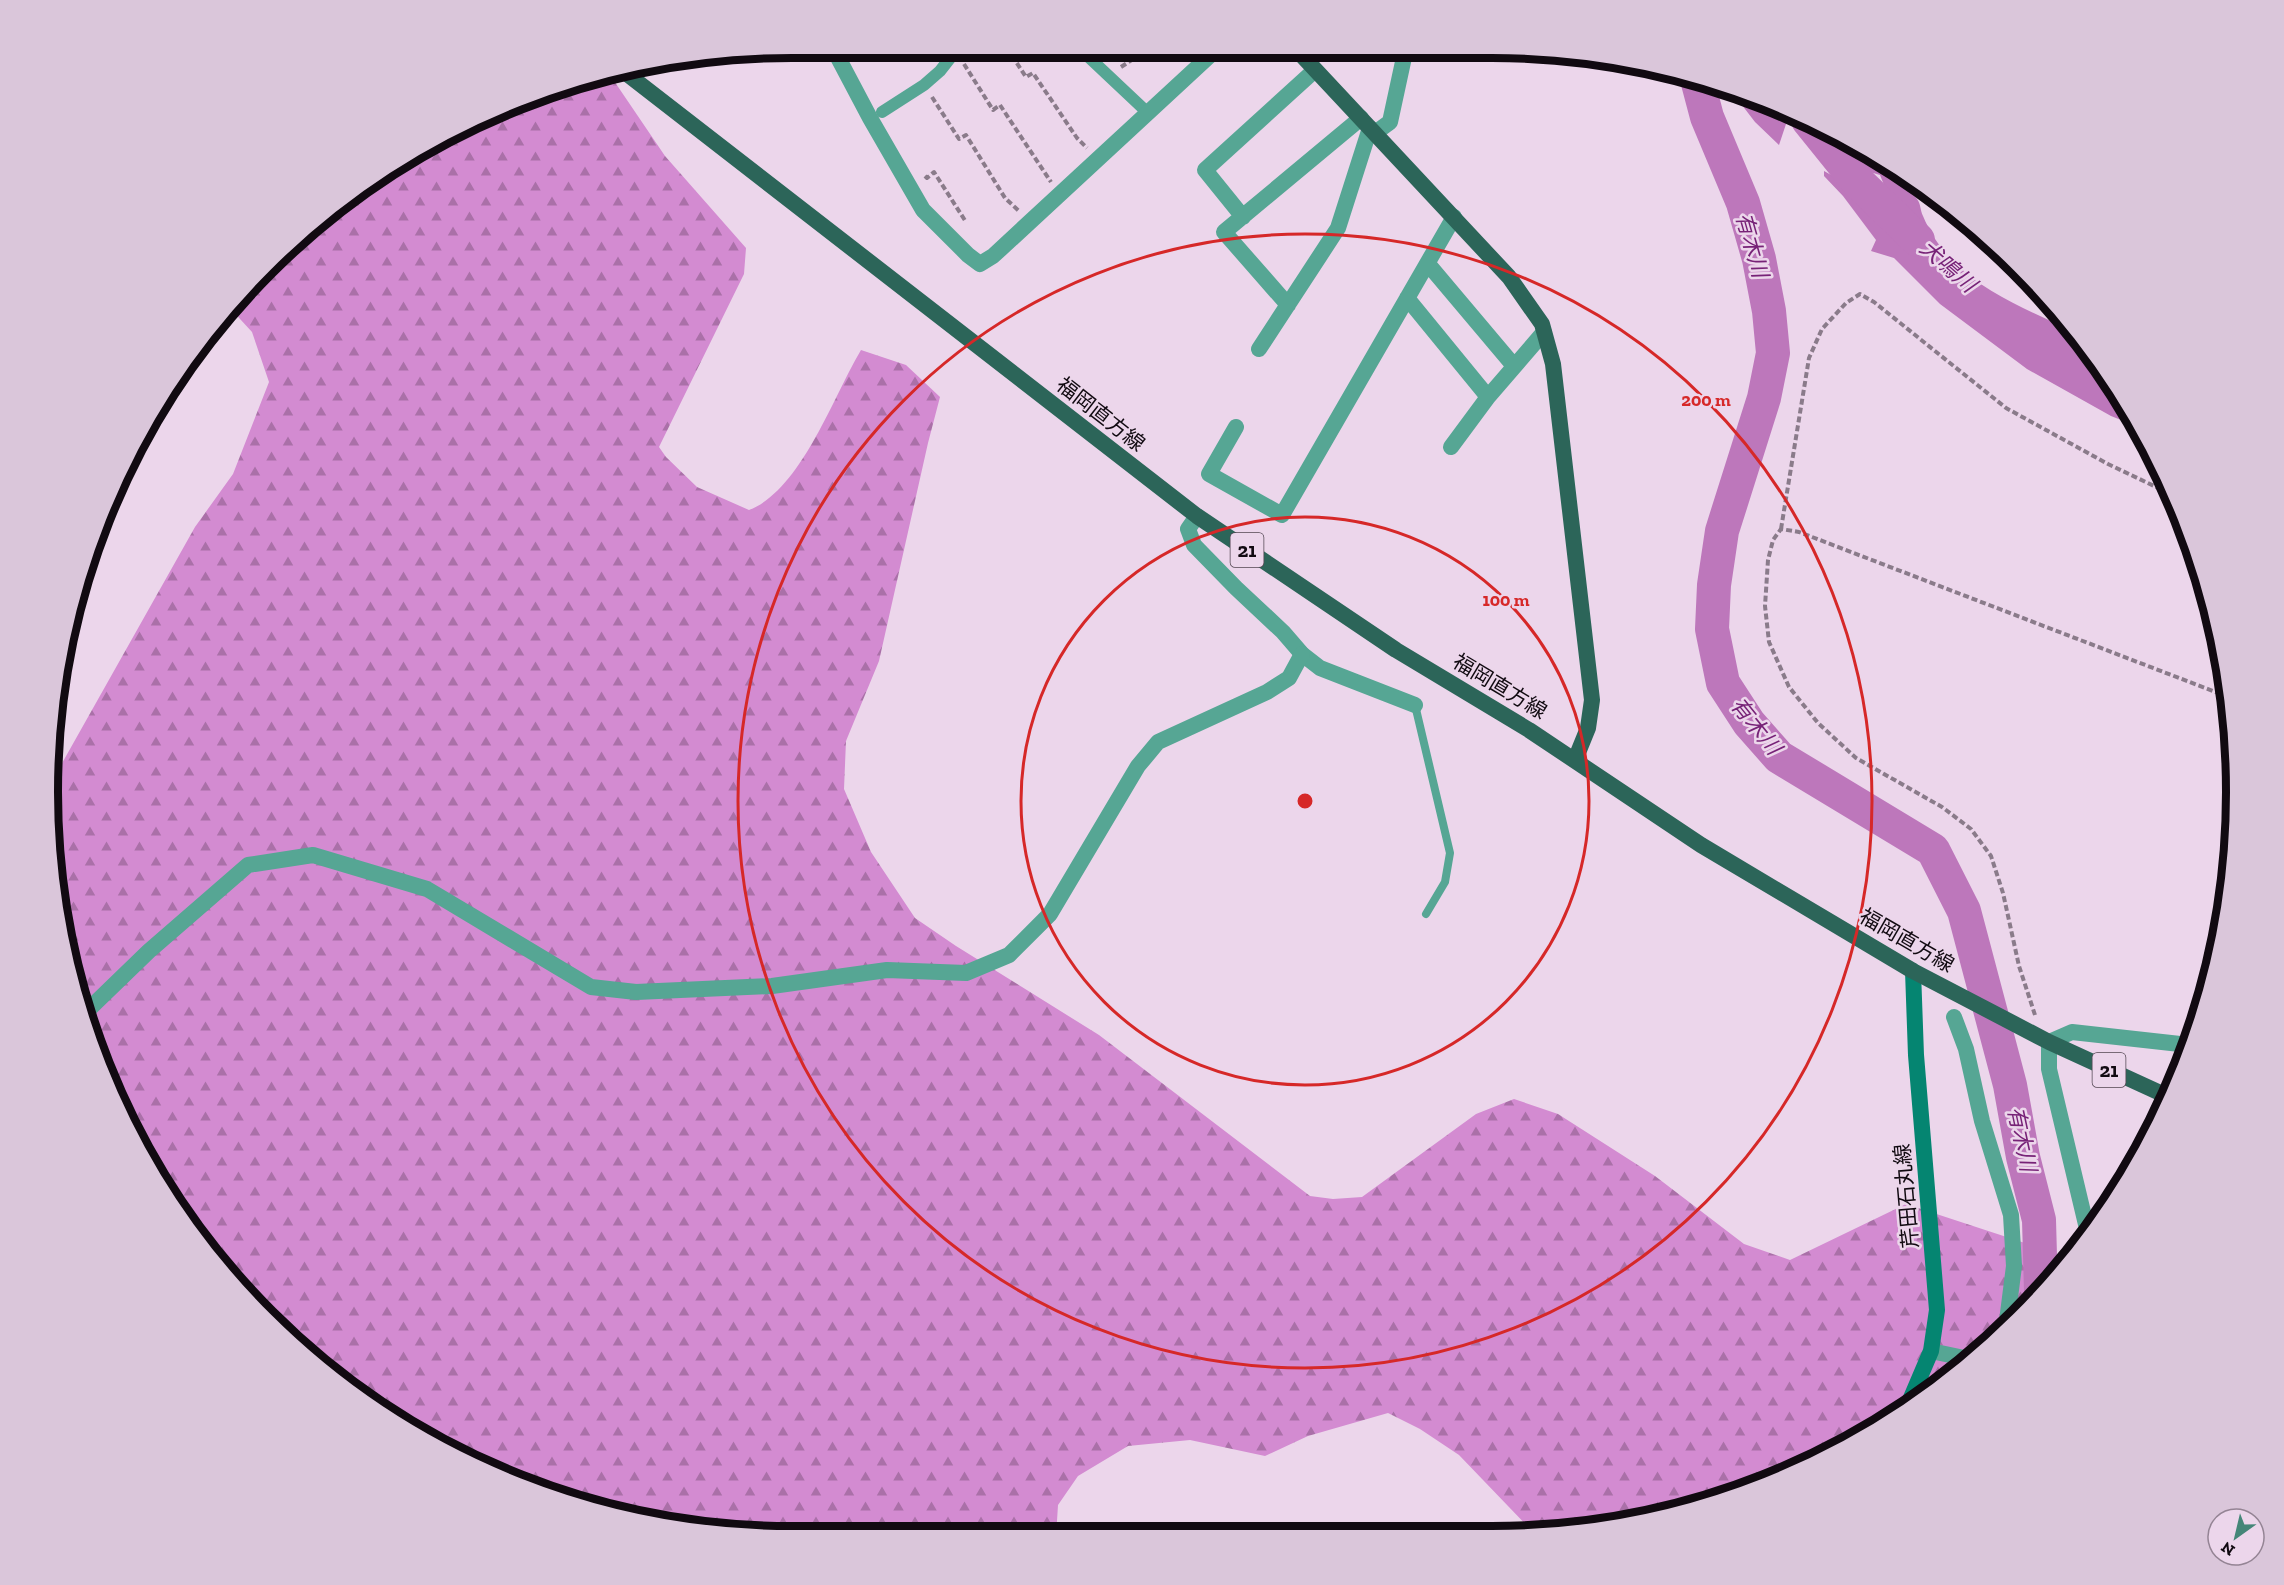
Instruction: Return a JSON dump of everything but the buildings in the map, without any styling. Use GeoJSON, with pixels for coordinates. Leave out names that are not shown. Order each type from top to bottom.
{"type":"FeatureCollection","features":[{"type":"Feature","properties":{"kind":"main road"},"geometry":{"type":"LineString","coordinates":[[1305,58],[1509,277],[1542,324],[1554,375],[1592,700],[1588,728],[1575,760]]}},
{"type":"Feature","properties":{"kind":"main road","name":"福岡直方線"},"geometry":{"type":"LineString","coordinates":[[631,77],[1197,516],[1396,650],[1530,730],[1701,844],[1913,971],[1948,990],[2034,1025],[2049,1042],[2161,1093]]}},
{"type":"Feature","properties":{"kind":"main road","name":"芹田石丸線"},"geometry":{"type":"LineString","coordinates":[[1913,971],[1917,1055],[1937,1310],[1931,1351],[1913,1393]]}},
{"type":"Feature","properties":{"kind":"street"},"geometry":{"type":"LineString","coordinates":[[839,58],[876,115],[923,210],[980,264],[993,256],[1207,58]]}},
{"type":"Feature","properties":{"kind":"street"},"geometry":{"type":"LineString","coordinates":[[876,115],[924,85],[940,72],[950,58]]}},
{"type":"Feature","properties":{"kind":"street"},"geometry":{"type":"LineString","coordinates":[[1090,58],[1148,113]]}},
{"type":"Feature","properties":{"kind":"street"},"geometry":{"type":"LineString","coordinates":[[1288,305],[1224,232],[1369,126],[1390,122],[1404,58]]}},
{"type":"Feature","properties":{"kind":"street"},"geometry":{"type":"LineString","coordinates":[[1243,217],[1204,170],[1315,69]]}},
{"type":"Feature","properties":{"kind":"street"},"geometry":{"type":"LineString","coordinates":[[1259,349],[1338,228],[1369,126]]}},
{"type":"Feature","properties":{"kind":"street"},"geometry":{"type":"LineString","coordinates":[[1236,427],[1209,474],[1282,515],[1454,217]]}},
{"type":"Feature","properties":{"kind":"street"},"geometry":{"type":"LineString","coordinates":[[1428,264],[1514,366]]}},
{"type":"Feature","properties":{"kind":"street"},"geometry":{"type":"LineString","coordinates":[[1407,298],[1488,397]]}},
{"type":"Feature","properties":{"kind":"street"},"geometry":{"type":"LineString","coordinates":[[1451,447],[1488,397],[1544,332]]}},
{"type":"Feature","properties":{"kind":"street"},"geometry":{"type":"LineString","coordinates":[[1197,516],[1188,529],[1194,545],[1283,632],[1302,654],[1320,668],[1415,705]]}},
{"type":"Feature","properties":{"kind":"street"},"geometry":{"type":"LineString","coordinates":[[91,1007],[149,951],[248,865],[313,855],[427,889],[591,987],[636,992],[772,986],[887,970],[966,974],[1009,955],[1050,914],[1138,766],[1158,742],[1267,692],[1289,678],[1302,654]]}},
{"type":"Feature","properties":{"kind":"street"},"geometry":{"type":"LineString","coordinates":[[1954,1017],[1966,1049],[1983,1121],[2011,1215],[2014,1266],[2008,1315]]}},
{"type":"Feature","properties":{"kind":"street"},"geometry":{"type":"LineString","coordinates":[[2086,1223],[2049,1069],[2049,1042],[2072,1032],[2181,1044]]}},
{"type":"Feature","properties":{"kind":"street"},"geometry":{"type":"LineString","coordinates":[[1931,1351],[1959,1357]]}},
{"type":"Feature","properties":{"kind":"lane"},"geometry":{"type":"LineString","coordinates":[[1415,705],[1450,853],[1445,882],[1426,914]]}},
{"type":"Feature","properties":{"kind":"path"},"geometry":{"type":"LineString","coordinates":[[962,58],[993,110],[1000,105],[1052,183],[1062,192]]}},
{"type":"Feature","properties":{"kind":"path"},"geometry":{"type":"LineString","coordinates":[[1014,58],[1026,76],[1034,72],[1077,138],[1098,159]]}},
{"type":"Feature","properties":{"kind":"path"},"geometry":{"type":"LineString","coordinates":[[1115,58],[1121,67]]}},
{"type":"Feature","properties":{"kind":"path"},"geometry":{"type":"LineString","coordinates":[[1116,71],[1135,58]]}},
{"type":"Feature","properties":{"kind":"path"},"geometry":{"type":"LineString","coordinates":[[924,85],[959,139],[966,135],[1005,198],[1031,221]]}},
{"type":"Feature","properties":{"kind":"path"},"geometry":{"type":"LineString","coordinates":[[921,169],[927,178],[934,172],[966,222]]}},
{"type":"Feature","properties":{"kind":"path"},"geometry":{"type":"LineString","coordinates":[[2034,1025],[2003,893],[1990,856],[1971,829],[1942,807],[1856,758],[1818,723],[1789,687],[1769,642],[1765,606],[1768,560],[1773,540],[1781,529],[1809,358],[1822,329],[1846,303],[1860,294],[1874,302],[2006,408],[2108,464],[2159,488]]}},
{"type":"Feature","properties":{"kind":"path"},"geometry":{"type":"LineString","coordinates":[[1781,529],[1799,532],[2218,693]]}},
{"type":"Feature","properties":{"kind":"green space"},"geometry":{"type":"Polygon","coordinates":[[[614,81],[665,156],[746,248],[744,274],[659,447],[666,457],[697,487],[749,510],[768,499],[800,463],[861,350],[906,365],[940,397],[879,661],[846,741],[844,789],[871,852],[915,918],[1099,1035],[1310,1196],[1333,1199],[1362,1197],[1476,1114],[1514,1099],[1558,1114],[1655,1176],[1744,1244],[1790,1260],[1906,1204],[2040,1248],[2057,1260],[2011,1312],[1975,1344],[1899,1403],[1858,1428],[1816,1451],[1727,1488],[1635,1512],[1587,1520],[1527,1525],[1459,1455],[1420,1429],[1388,1413],[1308,1436],[1265,1456],[1190,1440],[1128,1446],[1078,1476],[1058,1505],[1057,1526],[792,1526],[744,1525],[697,1520],[649,1512],[557,1488],[468,1451],[425,1428],[346,1375],[273,1312],[210,1239],[157,1160],[114,1073],[97,1028],[73,936],[60,841],[59,769],[195,527],[233,474],[269,382],[252,332],[236,315],[241,309],[273,273],[309,241],[385,182],[425,157],[512,114],[557,97],[614,81]]]}},
{"type":"Feature","properties":{"kind":"water"},"geometry":{"type":"Polygon","coordinates":[[[1739,102],[1785,120],[1779,145],[1755,122],[1739,102]]]}},
{"type":"Feature","properties":{"kind":"water"},"geometry":{"type":"Polygon","coordinates":[[[1846,150],[1908,189],[1918,201],[1922,214],[1936,240],[1948,256],[1965,272],[2003,298],[2055,323],[2102,385],[2124,421],[2027,369],[1940,304],[1894,258],[1871,251],[1876,240],[1843,196],[1824,176],[1824,171],[1833,176],[1850,190],[1858,203],[1880,216],[1888,195],[1880,175],[1866,171],[1846,150]]]}},
{"type":"Feature","properties":{"kind":"waterway","name":"有木川"},"geometry":{"type":"LineString","coordinates":[[1700,89],[1707,117],[1743,203],[1759,259],[1769,311],[1773,353],[1764,398],[1722,531],[1714,585],[1712,629],[1723,683],[1749,723],[1779,757],[1933,850],[1964,911],[2010,1085],[2023,1157],[2039,1220],[2041,1279]]}},
{"type":"Feature","properties":{"kind":"waterway","name":"犬鳴川"},"geometry":{"type":"LineString","coordinates":[[1822,137],[1858,182],[1918,240]]}}]}
